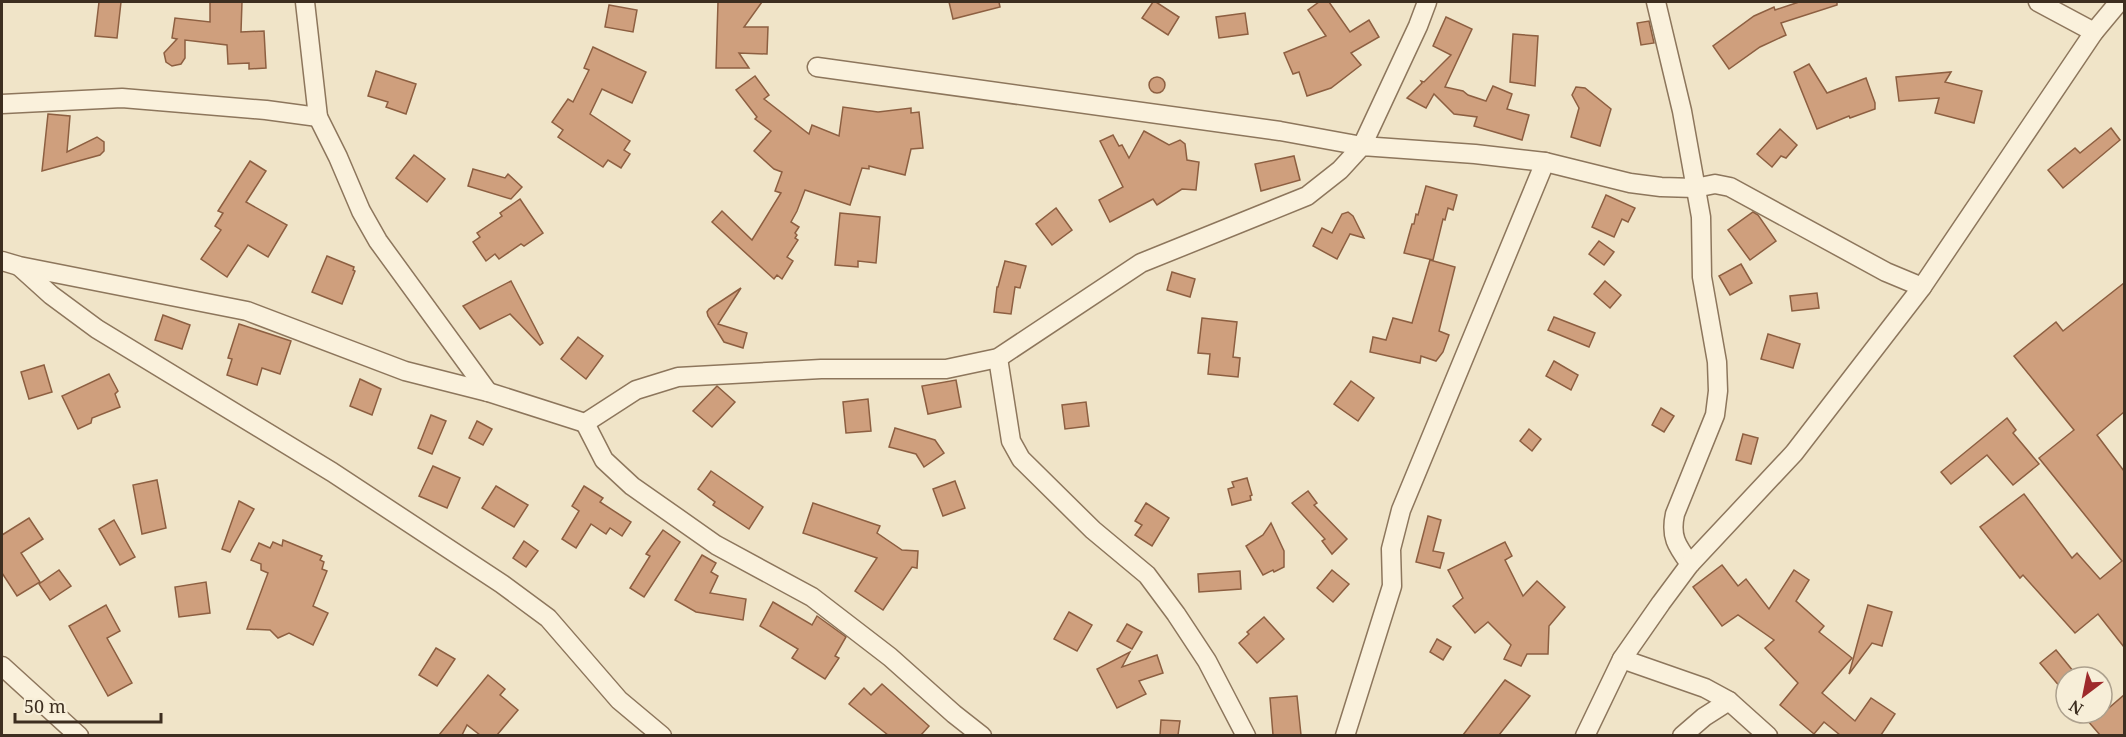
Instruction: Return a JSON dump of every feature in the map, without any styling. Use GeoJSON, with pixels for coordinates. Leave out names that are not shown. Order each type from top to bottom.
{"type":"FeatureCollection","features":[{"type":"Feature","properties":{"kind":"street"},"geometry":{"type":"LineString","coordinates":[[305,2],[318,117],[361,211],[378,241],[488,392]]}},
{"type":"Feature","properties":{"kind":"street"},"geometry":{"type":"LineString","coordinates":[[585,423],[636,390],[678,377],[821,369],[946,369],[998,358],[1141,262],[1307,196],[1340,170],[1362,146],[1427,2]]}},
{"type":"Feature","properties":{"kind":"street"},"geometry":{"type":"LineString","coordinates":[[1656,2],[1682,111],[1701,217],[1702,277],[1717,362],[1718,391],[1715,415],[1675,514],[1672,528],[1677,546],[1690,564]]}},
{"type":"Feature","properties":{"kind":"street"},"geometry":{"type":"LineString","coordinates":[[2038,2],[2094,32]]}},
{"type":"Feature","properties":{"kind":"street"},"geometry":{"type":"LineString","coordinates":[[1585,735],[1622,660],[1661,603],[1690,564],[1794,453],[1922,287],[2094,32],[2119,2]]}},
{"type":"Feature","properties":{"kind":"street"},"geometry":{"type":"LineString","coordinates":[[817,67],[1280,131],[1362,146],[1464,153],[1545,162],[1630,183],[1695,188],[1715,184],[1730,187],[1886,272],[1922,287]]}},
{"type":"Feature","properties":{"kind":"street"},"geometry":{"type":"LineString","coordinates":[[2,104],[122,98],[266,110],[318,117]]}},
{"type":"Feature","properties":{"kind":"street"},"geometry":{"type":"LineString","coordinates":[[1345,735],[1392,586],[1391,549],[1401,510],[1545,162]]}},
{"type":"Feature","properties":{"kind":"street"},"geometry":{"type":"LineString","coordinates":[[2,261],[247,311],[405,370],[488,392],[585,423],[604,460],[632,486],[716,545],[812,597],[890,657],[954,714],[982,735]]}},
{"type":"Feature","properties":{"kind":"street"},"geometry":{"type":"LineString","coordinates":[[19,266],[51,295],[97,329],[332,472],[502,584],[548,618],[620,700],[662,735]]}},
{"type":"Feature","properties":{"kind":"street"},"geometry":{"type":"LineString","coordinates":[[998,358],[1011,441],[1021,459],[1092,530],[1147,575],[1207,660],[1246,735]]}},
{"type":"Feature","properties":{"kind":"street"},"geometry":{"type":"LineString","coordinates":[[1622,660],[1705,688],[1729,701],[1768,735]]}},
{"type":"Feature","properties":{"kind":"street"},"geometry":{"type":"LineString","coordinates":[[2,666],[79,735]]}},
{"type":"Feature","properties":{"kind":"street"},"geometry":{"type":"LineString","coordinates":[[1682,735],[1729,701]]}},
{"type":"Feature","properties":{"kind":"building"},"geometry":{"type":"Polygon","coordinates":[[[99,2],[121,2],[117,38],[95,36],[99,2]]]}},
{"type":"Feature","properties":{"kind":"building"},"geometry":{"type":"Polygon","coordinates":[[[210,2],[242,2],[241,32],[264,31],[266,68],[249,69],[249,63],[228,64],[227,45],[185,40],[185,58],[181,64],[172,66],[166,62],[164,53],[177,39],[172,38],[175,18],[210,22],[210,2]]]}},
{"type":"Feature","properties":{"kind":"building"},"geometry":{"type":"Polygon","coordinates":[[[718,2],[762,2],[744,27],[768,27],[767,54],[739,53],[749,68],[716,68],[718,2]]]}},
{"type":"Feature","properties":{"kind":"building"},"geometry":{"type":"Polygon","coordinates":[[[949,2],[999,2],[1000,7],[953,19],[949,2]]]}},
{"type":"Feature","properties":{"kind":"building"},"geometry":{"type":"Polygon","coordinates":[[[1153,2],[1179,17],[1168,35],[1142,18],[1153,2]]]}},
{"type":"Feature","properties":{"kind":"building"},"geometry":{"type":"Polygon","coordinates":[[[1319,2],[1329,2],[1350,32],[1369,20],[1379,37],[1351,53],[1361,65],[1331,88],[1307,96],[1299,72],[1293,74],[1284,53],[1326,36],[1308,10],[1319,2]]]}},
{"type":"Feature","properties":{"kind":"building"},"geometry":{"type":"Polygon","coordinates":[[[1799,2],[1837,2],[1837,5],[1781,23],[1786,35],[1760,47],[1729,69],[1713,46],[1754,16],[1774,7],[1775,10],[1799,2]]]}},
{"type":"Feature","properties":{"kind":"building"},"geometry":{"type":"Polygon","coordinates":[[[609,5],[637,10],[633,32],[605,27],[609,5]]]}},
{"type":"Feature","properties":{"kind":"building"},"geometry":{"type":"Polygon","coordinates":[[[1245,13],[1248,34],[1219,38],[1216,17],[1245,13]]]}},
{"type":"Feature","properties":{"kind":"building"},"geometry":{"type":"Polygon","coordinates":[[[1446,17],[1472,29],[1445,87],[1463,91],[1486,101],[1493,86],[1512,94],[1507,109],[1529,115],[1522,140],[1474,126],[1477,117],[1454,114],[1434,94],[1426,108],[1407,98],[1422,83],[1421,81],[1424,82],[1451,55],[1433,46],[1446,17]]]}},
{"type":"Feature","properties":{"kind":"building"},"geometry":{"type":"Polygon","coordinates":[[[1649,21],[1654,43],[1641,45],[1637,23],[1649,21]]]}},
{"type":"Feature","properties":{"kind":"building"},"geometry":{"type":"Polygon","coordinates":[[[1513,34],[1538,36],[1535,86],[1510,82],[1513,34]]]}},
{"type":"Feature","properties":{"kind":"building"},"geometry":{"type":"Polygon","coordinates":[[[593,47],[646,72],[632,103],[602,89],[590,114],[630,141],[624,150],[630,154],[621,168],[608,160],[603,167],[558,137],[563,130],[552,122],[568,99],[573,102],[589,70],[584,68],[593,47]]]}},
{"type":"Feature","properties":{"kind":"building"},"geometry":{"type":"Polygon","coordinates":[[[1809,64],[1827,93],[1866,78],[1875,109],[1850,118],[1849,116],[1817,129],[1794,72],[1809,64]]]}},
{"type":"Feature","properties":{"kind":"building"},"geometry":{"type":"Polygon","coordinates":[[[376,71],[416,84],[406,114],[386,107],[388,102],[368,96],[376,71]]]}},
{"type":"Feature","properties":{"kind":"building"},"geometry":{"type":"Polygon","coordinates":[[[1951,72],[1945,82],[1982,91],[1974,123],[1935,113],[1939,98],[1899,101],[1896,77],[1951,72]]]}},
{"type":"Feature","properties":{"kind":"building"},"geometry":{"type":"Polygon","coordinates":[[[755,76],[769,95],[764,99],[809,134],[812,125],[839,136],[843,107],[878,112],[911,108],[911,113],[919,112],[923,148],[911,149],[905,175],[869,166],[869,169],[862,168],[850,205],[805,190],[791,222],[799,227],[795,233],[797,235],[795,238],[798,240],[787,257],[793,261],[782,279],[777,275],[774,279],[712,222],[722,211],[752,240],[781,193],[775,191],[782,172],[774,169],[754,151],[771,131],[755,119],[757,117],[736,90],[755,76]]]}},
{"type":"Feature","properties":{"kind":"building"},"geometry":{"type":"Polygon","coordinates":[[[1154,77],[1160,77],[1165,85],[1163,91],[1154,93],[1149,88],[1149,82],[1154,77]]]}},
{"type":"Feature","properties":{"kind":"building"},"geometry":{"type":"Polygon","coordinates":[[[1576,87],[1585,88],[1611,109],[1600,146],[1571,137],[1579,108],[1572,95],[1576,87]]]}},
{"type":"Feature","properties":{"kind":"building"},"geometry":{"type":"Polygon","coordinates":[[[48,114],[70,116],[67,152],[97,137],[104,142],[104,151],[100,155],[42,171],[48,114]]]}},
{"type":"Feature","properties":{"kind":"building"},"geometry":{"type":"Polygon","coordinates":[[[2111,128],[2120,140],[2063,188],[2048,170],[2075,148],[2080,153],[2111,128]]]}},
{"type":"Feature","properties":{"kind":"building"},"geometry":{"type":"Polygon","coordinates":[[[1780,129],[1797,145],[1786,158],[1781,156],[1772,167],[1757,154],[1780,129]]]}},
{"type":"Feature","properties":{"kind":"building"},"geometry":{"type":"Polygon","coordinates":[[[1144,131],[1169,145],[1180,140],[1185,144],[1187,160],[1199,162],[1196,190],[1182,189],[1157,205],[1153,199],[1110,222],[1099,200],[1123,187],[1100,141],[1113,135],[1129,158],[1144,131]]]}},
{"type":"Feature","properties":{"kind":"building"},"geometry":{"type":"Polygon","coordinates":[[[414,155],[445,179],[427,202],[396,178],[414,155]]]}},
{"type":"Feature","properties":{"kind":"building"},"geometry":{"type":"Polygon","coordinates":[[[1294,156],[1300,180],[1261,191],[1255,164],[1294,156]]]}},
{"type":"Feature","properties":{"kind":"building"},"geometry":{"type":"Polygon","coordinates":[[[250,161],[266,171],[246,202],[287,225],[268,257],[248,245],[227,277],[201,259],[221,230],[215,226],[223,213],[218,211],[250,161]]]}},
{"type":"Feature","properties":{"kind":"building"},"geometry":{"type":"Polygon","coordinates":[[[473,169],[505,178],[508,174],[522,187],[511,199],[468,186],[473,169]]]}},
{"type":"Feature","properties":{"kind":"building"},"geometry":{"type":"Polygon","coordinates":[[[1426,186],[1457,195],[1453,210],[1448,208],[1445,220],[1443,219],[1433,260],[1404,253],[1426,186]]]}},
{"type":"Feature","properties":{"kind":"building"},"geometry":{"type":"Polygon","coordinates":[[[1606,195],[1635,208],[1628,222],[1622,219],[1614,237],[1592,227],[1606,195]]]}},
{"type":"Feature","properties":{"kind":"building"},"geometry":{"type":"Polygon","coordinates":[[[520,199],[543,233],[499,259],[495,254],[486,261],[473,242],[480,237],[477,233],[502,216],[500,213],[520,199]]]}},
{"type":"Feature","properties":{"kind":"building"},"geometry":{"type":"Polygon","coordinates":[[[1056,208],[1072,230],[1052,245],[1036,224],[1056,208]]]}},
{"type":"Feature","properties":{"kind":"building"},"geometry":{"type":"Polygon","coordinates":[[[1348,212],[1353,216],[1364,238],[1350,234],[1337,259],[1313,246],[1322,228],[1332,233],[1342,214],[1348,212]]]}},
{"type":"Feature","properties":{"kind":"building"},"geometry":{"type":"Polygon","coordinates":[[[1753,212],[1758,215],[1776,241],[1750,260],[1728,230],[1753,212]]]}},
{"type":"Feature","properties":{"kind":"building"},"geometry":{"type":"Polygon","coordinates":[[[840,213],[880,217],[876,263],[858,261],[858,267],[835,265],[840,213]]]}},
{"type":"Feature","properties":{"kind":"building"},"geometry":{"type":"Polygon","coordinates":[[[1599,241],[1614,252],[1604,265],[1589,254],[1599,241]]]}},
{"type":"Feature","properties":{"kind":"building"},"geometry":{"type":"Polygon","coordinates":[[[327,256],[354,267],[355,271],[342,304],[312,292],[327,256]]]}},
{"type":"Feature","properties":{"kind":"building"},"geometry":{"type":"Polygon","coordinates":[[[1430,260],[1455,267],[1439,331],[1449,335],[1443,352],[1436,361],[1421,356],[1420,363],[1370,352],[1373,337],[1386,340],[1393,318],[1412,323],[1430,260]]]}},
{"type":"Feature","properties":{"kind":"building"},"geometry":{"type":"Polygon","coordinates":[[[1005,261],[1026,266],[1020,288],[1015,287],[1011,314],[994,312],[997,287],[1005,261]]]}},
{"type":"Feature","properties":{"kind":"building"},"geometry":{"type":"Polygon","coordinates":[[[1741,264],[1752,283],[1730,295],[1719,276],[1741,264]]]}},
{"type":"Feature","properties":{"kind":"building"},"geometry":{"type":"Polygon","coordinates":[[[1172,272],[1195,279],[1190,297],[1167,290],[1172,272]]]}},
{"type":"Feature","properties":{"kind":"building"},"geometry":{"type":"Polygon","coordinates":[[[511,281],[543,343],[540,345],[510,314],[480,329],[463,306],[511,281]]]}},
{"type":"Feature","properties":{"kind":"building"},"geometry":{"type":"Polygon","coordinates":[[[1605,281],[1621,295],[1610,308],[1594,294],[1605,281]]]}},
{"type":"Feature","properties":{"kind":"building"},"geometry":{"type":"Polygon","coordinates":[[[2124,283],[2124,412],[2097,435],[2124,471],[2124,647],[2098,614],[2075,633],[2023,575],[2020,578],[1980,527],[2024,494],[2072,558],[2077,553],[2100,579],[2122,561],[2039,458],[2074,430],[2014,356],[2056,322],[2063,331],[2124,283]]]}},
{"type":"Feature","properties":{"kind":"building"},"geometry":{"type":"Polygon","coordinates":[[[741,288],[718,324],[747,333],[743,348],[724,342],[707,312],[741,288]]]}},
{"type":"Feature","properties":{"kind":"building"},"geometry":{"type":"Polygon","coordinates":[[[1817,293],[1819,308],[1792,311],[1790,296],[1817,293]]]}},
{"type":"Feature","properties":{"kind":"building"},"geometry":{"type":"Polygon","coordinates":[[[163,315],[190,325],[182,349],[155,340],[163,315]]]}},
{"type":"Feature","properties":{"kind":"building"},"geometry":{"type":"Polygon","coordinates":[[[1554,317],[1595,333],[1589,347],[1548,330],[1554,317]]]}},
{"type":"Feature","properties":{"kind":"building"},"geometry":{"type":"Polygon","coordinates":[[[1202,318],[1237,322],[1233,357],[1240,358],[1238,377],[1208,374],[1210,354],[1198,353],[1202,318]]]}},
{"type":"Feature","properties":{"kind":"building"},"geometry":{"type":"Polygon","coordinates":[[[239,324],[291,341],[280,374],[262,368],[257,385],[227,375],[232,359],[228,358],[239,324]]]}},
{"type":"Feature","properties":{"kind":"building"},"geometry":{"type":"Polygon","coordinates":[[[1768,334],[1800,344],[1793,368],[1761,359],[1768,334]]]}},
{"type":"Feature","properties":{"kind":"building"},"geometry":{"type":"Polygon","coordinates":[[[578,337],[603,356],[586,379],[561,359],[578,337]]]}},
{"type":"Feature","properties":{"kind":"building"},"geometry":{"type":"Polygon","coordinates":[[[1554,361],[1578,375],[1571,390],[1546,376],[1554,361]]]}},
{"type":"Feature","properties":{"kind":"building"},"geometry":{"type":"Polygon","coordinates":[[[44,365],[52,392],[29,399],[21,372],[44,365]]]}},
{"type":"Feature","properties":{"kind":"building"},"geometry":{"type":"Polygon","coordinates":[[[109,374],[118,391],[115,394],[120,407],[92,418],[91,423],[78,429],[62,396],[109,374]]]}},
{"type":"Feature","properties":{"kind":"building"},"geometry":{"type":"Polygon","coordinates":[[[360,379],[381,389],[372,415],[350,406],[360,379]]]}},
{"type":"Feature","properties":{"kind":"building"},"geometry":{"type":"Polygon","coordinates":[[[956,380],[961,407],[928,414],[922,386],[956,380]]]}},
{"type":"Feature","properties":{"kind":"building"},"geometry":{"type":"Polygon","coordinates":[[[1351,381],[1374,398],[1358,421],[1334,404],[1351,381]]]}},
{"type":"Feature","properties":{"kind":"building"},"geometry":{"type":"Polygon","coordinates":[[[717,386],[735,402],[712,427],[693,411],[717,386]]]}},
{"type":"Feature","properties":{"kind":"building"},"geometry":{"type":"Polygon","coordinates":[[[868,399],[871,431],[846,433],[843,402],[868,399]]]}},
{"type":"Feature","properties":{"kind":"building"},"geometry":{"type":"Polygon","coordinates":[[[1086,402],[1089,426],[1065,429],[1062,405],[1086,402]]]}},
{"type":"Feature","properties":{"kind":"building"},"geometry":{"type":"Polygon","coordinates":[[[1661,408],[1674,416],[1664,432],[1652,425],[1661,408]]]}},
{"type":"Feature","properties":{"kind":"building"},"geometry":{"type":"Polygon","coordinates":[[[431,415],[446,421],[432,454],[418,448],[431,415]]]}},
{"type":"Feature","properties":{"kind":"building"},"geometry":{"type":"Polygon","coordinates":[[[2007,418],[2016,430],[2013,433],[2039,464],[2013,485],[1987,455],[1951,484],[1941,472],[2007,418]]]}},
{"type":"Feature","properties":{"kind":"building"},"geometry":{"type":"Polygon","coordinates":[[[477,421],[492,429],[483,445],[469,438],[477,421]]]}},
{"type":"Feature","properties":{"kind":"building"},"geometry":{"type":"Polygon","coordinates":[[[895,428],[935,440],[944,453],[924,467],[916,454],[889,447],[895,428]]]}},
{"type":"Feature","properties":{"kind":"building"},"geometry":{"type":"Polygon","coordinates":[[[1529,429],[1541,439],[1532,451],[1520,441],[1529,429]]]}},
{"type":"Feature","properties":{"kind":"building"},"geometry":{"type":"Polygon","coordinates":[[[1743,434],[1758,438],[1751,464],[1736,460],[1743,434]]]}},
{"type":"Feature","properties":{"kind":"building"},"geometry":{"type":"Polygon","coordinates":[[[433,466],[460,478],[447,508],[419,496],[433,466]]]}},
{"type":"Feature","properties":{"kind":"building"},"geometry":{"type":"Polygon","coordinates":[[[711,471],[763,507],[749,529],[713,505],[715,502],[698,489],[711,471]]]}},
{"type":"Feature","properties":{"kind":"building"},"geometry":{"type":"Polygon","coordinates":[[[1247,478],[1252,495],[1251,500],[1232,505],[1228,489],[1234,487],[1232,482],[1247,478]]]}},
{"type":"Feature","properties":{"kind":"building"},"geometry":{"type":"Polygon","coordinates":[[[157,480],[166,528],[142,534],[133,485],[157,480]]]}},
{"type":"Feature","properties":{"kind":"building"},"geometry":{"type":"Polygon","coordinates":[[[955,481],[965,508],[943,516],[933,489],[955,481]]]}},
{"type":"Feature","properties":{"kind":"building"},"geometry":{"type":"Polygon","coordinates":[[[496,486],[528,505],[514,527],[482,508],[496,486]]]}},
{"type":"Feature","properties":{"kind":"building"},"geometry":{"type":"Polygon","coordinates":[[[584,486],[603,498],[600,502],[631,522],[622,536],[610,528],[606,534],[591,524],[576,548],[562,539],[579,511],[572,506],[584,486]]]}},
{"type":"Feature","properties":{"kind":"building"},"geometry":{"type":"Polygon","coordinates":[[[1308,491],[1317,503],[1314,505],[1347,539],[1332,554],[1322,541],[1325,539],[1292,503],[1308,491]]]}},
{"type":"Feature","properties":{"kind":"building"},"geometry":{"type":"Polygon","coordinates":[[[239,501],[254,509],[230,552],[222,549],[239,501]]]}},
{"type":"Feature","properties":{"kind":"building"},"geometry":{"type":"Polygon","coordinates":[[[813,503],[880,526],[877,533],[902,550],[918,551],[917,568],[912,567],[883,610],[855,591],[877,558],[803,533],[813,503]]]}},
{"type":"Feature","properties":{"kind":"building"},"geometry":{"type":"Polygon","coordinates":[[[1146,503],[1169,518],[1152,546],[1135,535],[1142,525],[1135,521],[1146,503]]]}},
{"type":"Feature","properties":{"kind":"building"},"geometry":{"type":"Polygon","coordinates":[[[1428,516],[1441,520],[1433,551],[1444,553],[1440,568],[1416,562],[1428,516]]]}},
{"type":"Feature","properties":{"kind":"building"},"geometry":{"type":"Polygon","coordinates":[[[29,518],[43,539],[21,553],[40,582],[17,596],[2,573],[2,535],[29,518]]]}},
{"type":"Feature","properties":{"kind":"building"},"geometry":{"type":"Polygon","coordinates":[[[114,520],[135,557],[120,565],[99,529],[114,520]]]}},
{"type":"Feature","properties":{"kind":"building"},"geometry":{"type":"Polygon","coordinates":[[[1271,523],[1284,551],[1284,567],[1263,575],[1246,546],[1263,535],[1271,523]]]}},
{"type":"Feature","properties":{"kind":"building"},"geometry":{"type":"Polygon","coordinates":[[[663,530],[680,542],[644,597],[630,588],[650,556],[646,554],[663,530]]]}},
{"type":"Feature","properties":{"kind":"building"},"geometry":{"type":"Polygon","coordinates":[[[283,540],[322,556],[320,560],[324,562],[322,569],[327,571],[313,606],[328,613],[313,645],[289,633],[278,638],[270,630],[247,629],[268,573],[261,570],[261,564],[251,560],[259,543],[270,548],[273,542],[282,546],[283,540]]]}},
{"type":"Feature","properties":{"kind":"building"},"geometry":{"type":"Polygon","coordinates":[[[524,541],[538,551],[526,567],[513,558],[524,541]]]}},
{"type":"Feature","properties":{"kind":"building"},"geometry":{"type":"Polygon","coordinates":[[[1505,542],[1512,556],[1505,560],[1523,596],[1537,581],[1565,607],[1549,626],[1548,654],[1527,654],[1521,666],[1504,659],[1511,645],[1488,622],[1475,633],[1453,606],[1463,598],[1448,570],[1505,542]]]}},
{"type":"Feature","properties":{"kind":"building"},"geometry":{"type":"Polygon","coordinates":[[[702,555],[716,563],[711,572],[718,576],[710,593],[746,599],[743,620],[696,612],[675,600],[702,555]]]}},
{"type":"Feature","properties":{"kind":"building"},"geometry":{"type":"Polygon","coordinates":[[[1722,565],[1738,586],[1746,579],[1769,609],[1794,570],[1809,580],[1796,601],[1824,626],[1819,632],[1852,658],[1822,693],[1855,721],[1871,698],[1895,714],[1881,735],[1840,735],[1824,722],[1814,734],[1780,705],[1798,683],[1765,648],[1774,640],[1738,615],[1722,626],[1693,587],[1722,565]]]}},
{"type":"Feature","properties":{"kind":"building"},"geometry":{"type":"Polygon","coordinates":[[[59,570],[71,586],[50,600],[39,584],[59,570]]]}},
{"type":"Feature","properties":{"kind":"building"},"geometry":{"type":"Polygon","coordinates":[[[1332,570],[1349,584],[1333,602],[1317,588],[1332,570]]]}},
{"type":"Feature","properties":{"kind":"building"},"geometry":{"type":"Polygon","coordinates":[[[1240,571],[1241,589],[1199,592],[1198,574],[1240,571]]]}},
{"type":"Feature","properties":{"kind":"building"},"geometry":{"type":"Polygon","coordinates":[[[206,582],[210,613],[179,617],[175,587],[206,582]]]}},
{"type":"Feature","properties":{"kind":"building"},"geometry":{"type":"Polygon","coordinates":[[[773,602],[812,625],[817,616],[846,637],[835,656],[839,658],[825,679],[792,658],[798,649],[760,626],[773,602]]]}},
{"type":"Feature","properties":{"kind":"building"},"geometry":{"type":"Polygon","coordinates":[[[106,605],[120,631],[107,638],[132,683],[108,696],[69,626],[106,605]]]}},
{"type":"Feature","properties":{"kind":"building"},"geometry":{"type":"Polygon","coordinates":[[[1868,605],[1892,612],[1882,646],[1872,643],[1849,674],[1868,605]]]}},
{"type":"Feature","properties":{"kind":"building"},"geometry":{"type":"Polygon","coordinates":[[[1069,612],[1092,625],[1077,651],[1054,639],[1069,612]]]}},
{"type":"Feature","properties":{"kind":"building"},"geometry":{"type":"Polygon","coordinates":[[[1264,617],[1284,639],[1257,663],[1239,643],[1249,634],[1247,632],[1264,617]]]}},
{"type":"Feature","properties":{"kind":"building"},"geometry":{"type":"Polygon","coordinates":[[[1127,624],[1142,632],[1132,649],[1117,641],[1127,624]]]}},
{"type":"Feature","properties":{"kind":"building"},"geometry":{"type":"Polygon","coordinates":[[[1437,639],[1451,647],[1443,660],[1430,652],[1437,639]]]}},
{"type":"Feature","properties":{"kind":"building"},"geometry":{"type":"Polygon","coordinates":[[[436,648],[455,659],[437,686],[419,675],[436,648]]]}},
{"type":"Feature","properties":{"kind":"building"},"geometry":{"type":"Polygon","coordinates":[[[2056,650],[2068,665],[2054,665],[2054,680],[2040,663],[2056,650]]]}},
{"type":"Feature","properties":{"kind":"building"},"geometry":{"type":"Polygon","coordinates":[[[1130,652],[1122,667],[1157,655],[1163,673],[1139,681],[1146,694],[1117,708],[1097,669],[1130,652]]]}},
{"type":"Feature","properties":{"kind":"building"},"geometry":{"type":"Polygon","coordinates":[[[488,675],[505,689],[500,695],[518,710],[497,735],[480,735],[467,725],[462,735],[439,735],[488,675]]]}},
{"type":"Feature","properties":{"kind":"building"},"geometry":{"type":"Polygon","coordinates":[[[1505,680],[1530,696],[1499,735],[1463,735],[1505,680]]]}},
{"type":"Feature","properties":{"kind":"building"},"geometry":{"type":"Polygon","coordinates":[[[882,684],[929,726],[921,735],[888,735],[849,704],[864,688],[871,695],[882,684]]]}},
{"type":"Feature","properties":{"kind":"building"},"geometry":{"type":"Polygon","coordinates":[[[2124,695],[2124,735],[2100,735],[2091,725],[2114,725],[2114,704],[2124,695]]]}},
{"type":"Feature","properties":{"kind":"building"},"geometry":{"type":"Polygon","coordinates":[[[1297,696],[1301,735],[1273,735],[1270,698],[1297,696]]]}},
{"type":"Feature","properties":{"kind":"building"},"geometry":{"type":"Polygon","coordinates":[[[1161,720],[1180,721],[1178,735],[1160,735],[1161,720]]]}}]}
